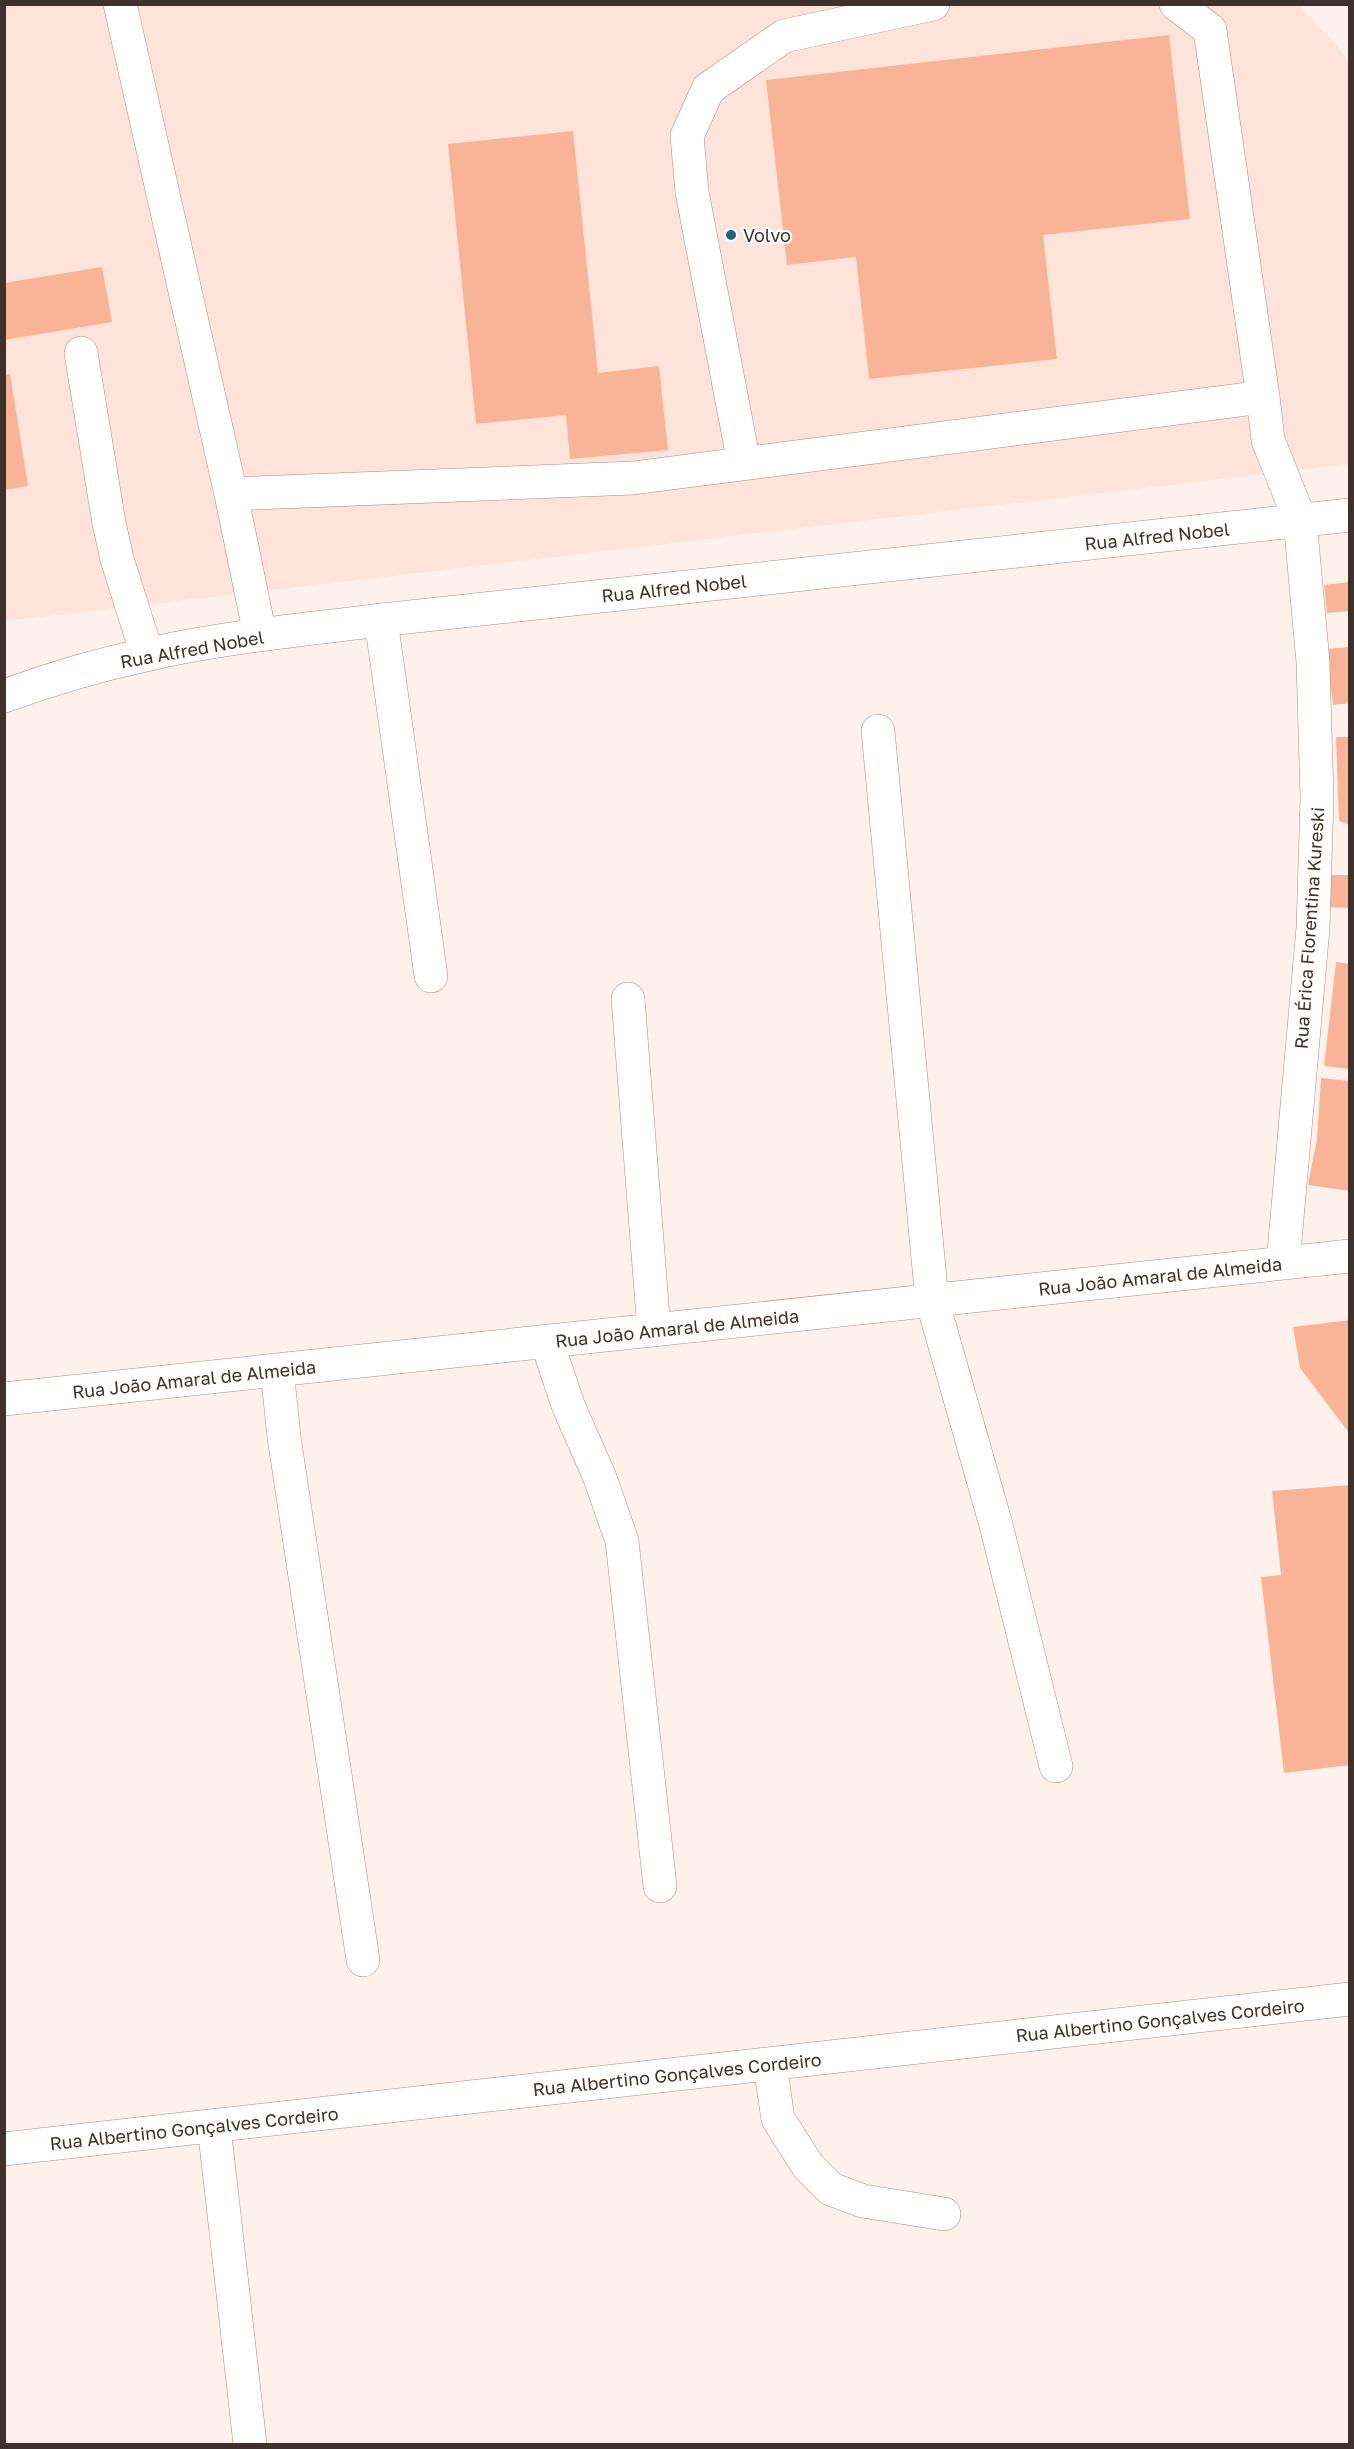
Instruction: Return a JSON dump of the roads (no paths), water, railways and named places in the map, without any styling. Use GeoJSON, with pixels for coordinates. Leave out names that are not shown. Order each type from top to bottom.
{"type":"FeatureCollection","features":[{"type":"Feature","properties":{"kind":"street"},"geometry":{"type":"LineString","coordinates":[[120,4],[231,494],[260,635]]}},
{"type":"Feature","properties":{"kind":"street"},"geometry":{"type":"LineString","coordinates":[[744,463],[692,192],[687,136],[708,89],[783,36],[933,4]]}},
{"type":"Feature","properties":{"kind":"street","name":"Rua Érica Florentina Kureski"},"geometry":{"type":"LineString","coordinates":[[1176,4],[1210,30],[1268,440],[1300,520],[1313,662],[1317,798],[1313,928],[1283,1263]]}},
{"type":"Feature","properties":{"kind":"street"},"geometry":{"type":"LineString","coordinates":[[81,353],[111,532],[117,559],[147,654]]}},
{"type":"Feature","properties":{"kind":"street"},"geometry":{"type":"LineString","coordinates":[[231,494],[633,478],[1263,397]]}},
{"type":"Feature","properties":{"kind":"street","name":"Rua Alfred Nobel"},"geometry":{"type":"LineString","coordinates":[[4,696],[48,680],[147,654],[260,635],[1350,515]]}},
{"type":"Feature","properties":{"kind":"street"},"geometry":{"type":"LineString","coordinates":[[381,620],[431,976]]}},
{"type":"Feature","properties":{"kind":"street"},"geometry":{"type":"LineString","coordinates":[[878,731],[932,1300],[996,1525],[1056,1766]]}},
{"type":"Feature","properties":{"kind":"street"},"geometry":{"type":"LineString","coordinates":[[628,999],[654,1330]]}},
{"type":"Feature","properties":{"kind":"street","name":"Rua João Amaral de Almeida"},"geometry":{"type":"LineString","coordinates":[[4,1398],[1350,1256]]}},
{"type":"Feature","properties":{"kind":"street"},"geometry":{"type":"LineString","coordinates":[[547,1341],[568,1405],[600,1478],[622,1541],[660,1886]]}},
{"type":"Feature","properties":{"kind":"street"},"geometry":{"type":"LineString","coordinates":[[277,1370],[284,1437],[363,1960]]}},
{"type":"Feature","properties":{"kind":"street","name":"Rua Albertino Gonçalves Cordeiro"},"geometry":{"type":"LineString","coordinates":[[4,2149],[1350,1999]]}},
{"type":"Feature","properties":{"kind":"street"},"geometry":{"type":"LineString","coordinates":[[770,2064],[778,2119],[808,2166],[831,2189],[863,2201],[944,2214]]}},
{"type":"Feature","properties":{"kind":"street"},"geometry":{"type":"LineString","coordinates":[[214,2126],[250,2445]]}},
{"type":"Feature","properties":{"kind":"place","name":"Volvo"},"geometry":{"type":"Point","coordinates":[731,235]}}]}
